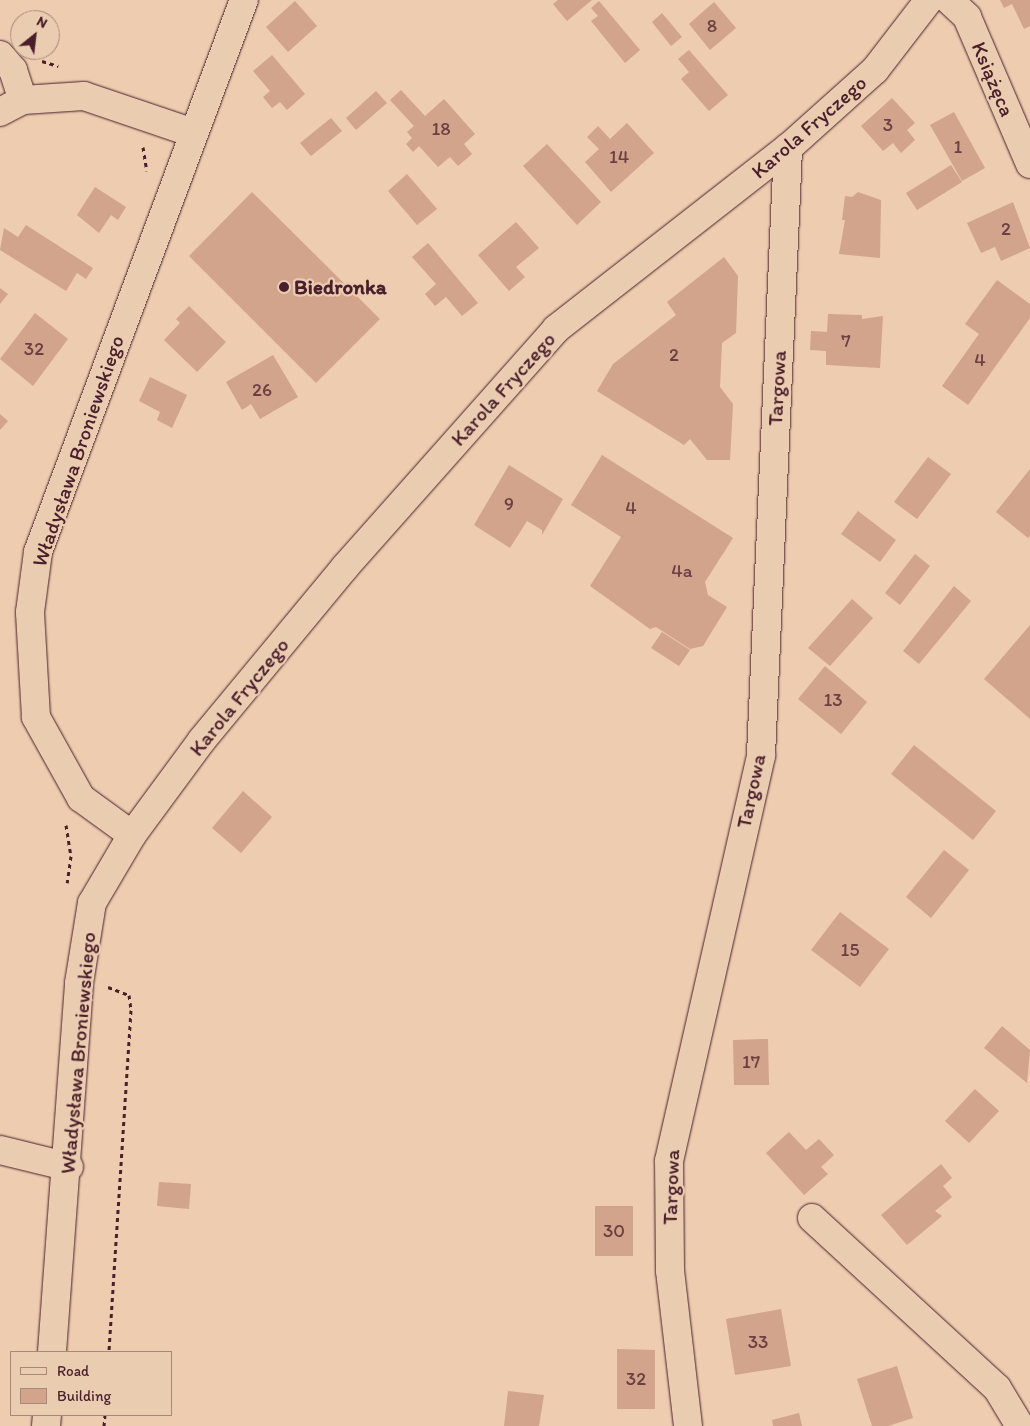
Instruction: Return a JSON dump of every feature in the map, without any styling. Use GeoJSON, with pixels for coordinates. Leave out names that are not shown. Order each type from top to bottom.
{"type":"FeatureCollection","features":[{"type":"Feature","properties":{"kind":"street","name":"Władysława Broniewskiego"},"geometry":{"type":"LineString","coordinates":[[52,1351],[69,1167],[79,983],[92,903],[132,835],[82,798],[36,717],[30,612],[38,552],[244,0]]}},
{"type":"Feature","properties":{"kind":"street","name":"Karola Fryczego"},"geometry":{"type":"LineString","coordinates":[[132,835],[202,740],[345,567],[556,329],[788,148],[875,70],[929,0]]}},
{"type":"Feature","properties":{"kind":"street","name":"Książęca"},"geometry":{"type":"LineString","coordinates":[[949,0],[967,17],[1030,164]]}},
{"type":"Feature","properties":{"kind":"street"},"geometry":{"type":"LineString","coordinates":[[0,55],[12,70],[12,106],[84,96],[193,133]]}},
{"type":"Feature","properties":{"kind":"street","name":"Targowa"},"geometry":{"type":"LineString","coordinates":[[688,1426],[670,1271],[668,1161],[761,755],[788,148]]}},
{"type":"Feature","properties":{"kind":"street"},"geometry":{"type":"LineString","coordinates":[[0,1150],[69,1167]]}},
{"type":"Feature","properties":{"kind":"street"},"geometry":{"type":"LineString","coordinates":[[812,1218],[997,1388],[1020,1426]]}},
{"type":"Feature","properties":{"kind":"path"},"geometry":{"type":"LineString","coordinates":[[45,60],[66,70]]}},
{"type":"Feature","properties":{"kind":"path"},"geometry":{"type":"LineString","coordinates":[[102,986],[129,995],[131,1010],[109,1351]]}},
{"type":"Feature","properties":{"kind":"building"},"geometry":{"type":"Polygon","coordinates":[[[558,0],[592,0],[567,21],[553,4],[558,0]]]}},
{"type":"Feature","properties":{"kind":"building"},"geometry":{"type":"Polygon","coordinates":[[[1000,0],[1030,0],[1030,26],[1024,29],[1012,4],[1004,8],[1000,0]]]}},
{"type":"Feature","properties":{"kind":"building"},"geometry":{"type":"Polygon","coordinates":[[[295,1],[317,26],[288,52],[266,27],[295,1]]]}},
{"type":"Feature","properties":{"kind":"building"},"geometry":{"type":"Polygon","coordinates":[[[599,1],[640,50],[625,63],[591,21],[598,16],[591,8],[599,1]]]}},
{"type":"Feature","properties":{"kind":"building"},"geometry":{"type":"Polygon","coordinates":[[[714,2],[736,28],[710,50],[689,24],[714,2]]]}},
{"type":"Feature","properties":{"kind":"building"},"geometry":{"type":"Polygon","coordinates":[[[662,13],[682,37],[671,46],[652,22],[662,13]]]}},
{"type":"Feature","properties":{"kind":"building"},"geometry":{"type":"Polygon","coordinates":[[[689,50],[728,95],[709,111],[681,79],[689,72],[678,59],[689,50]]]}},
{"type":"Feature","properties":{"kind":"building"},"geometry":{"type":"Polygon","coordinates":[[[272,55],[305,94],[287,110],[280,102],[272,108],[263,97],[270,91],[253,71],[272,55]]]}},
{"type":"Feature","properties":{"kind":"building"},"geometry":{"type":"Polygon","coordinates":[[[401,90],[425,116],[444,99],[475,134],[464,144],[472,154],[458,166],[450,157],[438,167],[419,146],[413,152],[406,144],[412,138],[407,132],[414,126],[390,100],[401,90]]]}},
{"type":"Feature","properties":{"kind":"building"},"geometry":{"type":"Polygon","coordinates":[[[376,91],[387,103],[356,130],[346,118],[376,91]]]}},
{"type":"Feature","properties":{"kind":"building"},"geometry":{"type":"Polygon","coordinates":[[[892,98],[915,123],[907,130],[915,140],[901,153],[893,143],[883,151],[861,126],[892,98]]]}},
{"type":"Feature","properties":{"kind":"building"},"geometry":{"type":"Polygon","coordinates":[[[954,112],[985,168],[962,181],[930,125],[954,112]]]}},
{"type":"Feature","properties":{"kind":"building"},"geometry":{"type":"Polygon","coordinates":[[[331,118],[342,131],[311,156],[300,143],[331,118]]]}},
{"type":"Feature","properties":{"kind":"building"},"geometry":{"type":"Polygon","coordinates":[[[627,123],[654,153],[611,192],[585,162],[599,149],[587,137],[598,126],[610,139],[627,123]]]}},
{"type":"Feature","properties":{"kind":"building"},"geometry":{"type":"Polygon","coordinates":[[[547,144],[601,202],[577,225],[523,166],[547,144]]]}},
{"type":"Feature","properties":{"kind":"building"},"geometry":{"type":"Polygon","coordinates":[[[951,165],[962,182],[917,210],[906,193],[951,165]]]}},
{"type":"Feature","properties":{"kind":"building"},"geometry":{"type":"Polygon","coordinates":[[[407,174],[437,209],[417,225],[388,191],[407,174]]]}},
{"type":"Feature","properties":{"kind":"building"},"geometry":{"type":"Polygon","coordinates":[[[95,187],[126,207],[118,220],[111,215],[99,233],[77,215],[95,187]]]}},
{"type":"Feature","properties":{"kind":"building","name":"Biedronka"},"geometry":{"type":"Polygon","coordinates":[[[252,192],[380,319],[316,383],[189,256],[252,192]]]}},
{"type":"Feature","properties":{"kind":"building"},"geometry":{"type":"Polygon","coordinates":[[[858,192],[881,200],[880,258],[839,254],[845,220],[842,220],[845,196],[852,197],[858,192]]]}},
{"type":"Feature","properties":{"kind":"building"},"geometry":{"type":"Polygon","coordinates":[[[1013,202],[1030,248],[1001,261],[995,247],[981,253],[967,223],[1013,202]]]}},
{"type":"Feature","properties":{"kind":"building"},"geometry":{"type":"Polygon","coordinates":[[[516,222],[539,248],[516,267],[525,277],[509,291],[478,255],[516,222]]]}},
{"type":"Feature","properties":{"kind":"building"},"geometry":{"type":"Polygon","coordinates":[[[26,225],[93,268],[86,279],[77,273],[66,291],[0,250],[4,228],[18,237],[26,225]]]}},
{"type":"Feature","properties":{"kind":"building"},"geometry":{"type":"Polygon","coordinates":[[[428,243],[478,303],[462,316],[446,297],[435,306],[425,294],[436,284],[412,257],[428,243]]]}},
{"type":"Feature","properties":{"kind":"building"},"geometry":{"type":"Polygon","coordinates":[[[724,257],[738,276],[736,333],[722,343],[720,387],[733,404],[730,460],[707,460],[690,439],[684,445],[597,391],[613,364],[676,315],[667,302],[724,257]]]}},
{"type":"Feature","properties":{"kind":"building"},"geometry":{"type":"Polygon","coordinates":[[[997,280],[1030,304],[1030,318],[968,405],[942,386],[979,334],[965,324],[997,280]]]}},
{"type":"Feature","properties":{"kind":"building"},"geometry":{"type":"Polygon","coordinates":[[[0,288],[8,294],[0,304],[0,288]]]}},
{"type":"Feature","properties":{"kind":"building"},"geometry":{"type":"Polygon","coordinates":[[[189,306],[226,342],[197,372],[164,340],[180,323],[176,319],[189,306]]]}},
{"type":"Feature","properties":{"kind":"building"},"geometry":{"type":"Polygon","coordinates":[[[35,313],[68,339],[33,386],[0,359],[35,313]]]}},
{"type":"Feature","properties":{"kind":"building"},"geometry":{"type":"Polygon","coordinates":[[[828,314],[862,315],[862,319],[883,316],[880,368],[826,365],[826,351],[810,350],[811,331],[827,332],[828,314]]]}},
{"type":"Feature","properties":{"kind":"building"},"geometry":{"type":"Polygon","coordinates":[[[273,355],[298,397],[260,419],[251,404],[242,410],[226,382],[273,355]]]}},
{"type":"Feature","properties":{"kind":"building"},"geometry":{"type":"Polygon","coordinates":[[[150,377],[187,395],[172,428],[157,420],[160,412],[139,401],[150,377]]]}},
{"type":"Feature","properties":{"kind":"building"},"geometry":{"type":"Polygon","coordinates":[[[0,414],[8,421],[0,430],[0,414]]]}},
{"type":"Feature","properties":{"kind":"building"},"geometry":{"type":"Polygon","coordinates":[[[602,455],[733,538],[705,582],[708,595],[727,607],[703,646],[690,649],[656,627],[650,629],[590,586],[621,537],[571,505],[602,455]]]}},
{"type":"Feature","properties":{"kind":"building"},"geometry":{"type":"Polygon","coordinates":[[[928,457],[951,474],[917,519],[894,502],[928,457]]]}},
{"type":"Feature","properties":{"kind":"building"},"geometry":{"type":"Polygon","coordinates":[[[509,465],[563,499],[542,535],[542,530],[527,521],[510,548],[474,525],[509,465]]]}},
{"type":"Feature","properties":{"kind":"building"},"geometry":{"type":"Polygon","coordinates":[[[1030,469],[1030,536],[1028,538],[996,512],[1030,469]]]}},
{"type":"Feature","properties":{"kind":"building"},"geometry":{"type":"Polygon","coordinates":[[[858,511],[896,540],[880,562],[841,534],[858,511]]]}},
{"type":"Feature","properties":{"kind":"building"},"geometry":{"type":"Polygon","coordinates":[[[915,554],[930,566],[900,605],[885,593],[915,554]]]}},
{"type":"Feature","properties":{"kind":"building"},"geometry":{"type":"Polygon","coordinates":[[[954,586],[971,601],[919,664],[903,651],[954,586]]]}},
{"type":"Feature","properties":{"kind":"building"},"geometry":{"type":"Polygon","coordinates":[[[852,599],[873,618],[830,666],[808,648],[852,599]]]}},
{"type":"Feature","properties":{"kind":"building"},"geometry":{"type":"Polygon","coordinates":[[[1030,625],[1030,719],[984,679],[1030,625]]]}},
{"type":"Feature","properties":{"kind":"building"},"geometry":{"type":"Polygon","coordinates":[[[662,632],[690,650],[679,666],[651,648],[662,632]]]}},
{"type":"Feature","properties":{"kind":"building"},"geometry":{"type":"Polygon","coordinates":[[[825,666],[867,702],[841,734],[798,699],[825,666]]]}},
{"type":"Feature","properties":{"kind":"building"},"geometry":{"type":"Polygon","coordinates":[[[914,745],[996,811],[973,840],[891,774],[914,745]]]}},
{"type":"Feature","properties":{"kind":"building"},"geometry":{"type":"Polygon","coordinates":[[[243,791],[272,817],[241,853],[212,828],[243,791]]]}},
{"type":"Feature","properties":{"kind":"building"},"geometry":{"type":"Polygon","coordinates":[[[944,850],[969,870],[931,918],[906,897],[944,850]]]}},
{"type":"Feature","properties":{"kind":"building"},"geometry":{"type":"Polygon","coordinates":[[[840,912],[889,949],[860,987],[811,950],[840,912]]]}},
{"type":"Feature","properties":{"kind":"building"},"geometry":{"type":"Polygon","coordinates":[[[1002,1026],[1030,1050],[1027,1083],[984,1048],[1002,1026]]]}},
{"type":"Feature","properties":{"kind":"building"},"geometry":{"type":"Polygon","coordinates":[[[768,1039],[769,1085],[734,1085],[733,1040],[768,1039]]]}},
{"type":"Feature","properties":{"kind":"building"},"geometry":{"type":"Polygon","coordinates":[[[975,1089],[999,1111],[969,1143],[945,1121],[975,1089]]]}},
{"type":"Feature","properties":{"kind":"building"},"geometry":{"type":"Polygon","coordinates":[[[789,1132],[806,1150],[819,1139],[834,1155],[821,1167],[828,1174],[804,1195],[766,1153],[789,1132]]]}},
{"type":"Feature","properties":{"kind":"building"},"geometry":{"type":"Polygon","coordinates":[[[941,1164],[952,1178],[943,1186],[952,1197],[935,1211],[942,1216],[907,1245],[881,1215],[941,1164]]]}},
{"type":"Feature","properties":{"kind":"building"},"geometry":{"type":"Polygon","coordinates":[[[159,1182],[191,1184],[189,1209],[157,1206],[159,1182]]]}},
{"type":"Feature","properties":{"kind":"building"},"geometry":{"type":"Polygon","coordinates":[[[595,1206],[633,1206],[633,1256],[595,1256],[595,1206]]]}},
{"type":"Feature","properties":{"kind":"building"},"geometry":{"type":"Polygon","coordinates":[[[781,1309],[791,1366],[735,1375],[726,1319],[781,1309]]]}},
{"type":"Feature","properties":{"kind":"building"},"geometry":{"type":"Polygon","coordinates":[[[617,1349],[655,1350],[655,1409],[617,1409],[617,1349]]]}},
{"type":"Feature","properties":{"kind":"building"},"geometry":{"type":"Polygon","coordinates":[[[897,1366],[913,1418],[888,1426],[872,1426],[857,1379],[897,1366]]]}},
{"type":"Feature","properties":{"kind":"building"},"geometry":{"type":"Polygon","coordinates":[[[508,1391],[544,1395],[539,1426],[504,1426],[508,1391]]]}},
{"type":"Feature","properties":{"kind":"building"},"geometry":{"type":"Polygon","coordinates":[[[799,1413],[802,1426],[773,1426],[772,1420],[799,1413]]]}},
{"type":"Feature","properties":{"kind":"place","name":"Biedronka"},"geometry":{"type":"Point","coordinates":[284,287]}}]}
